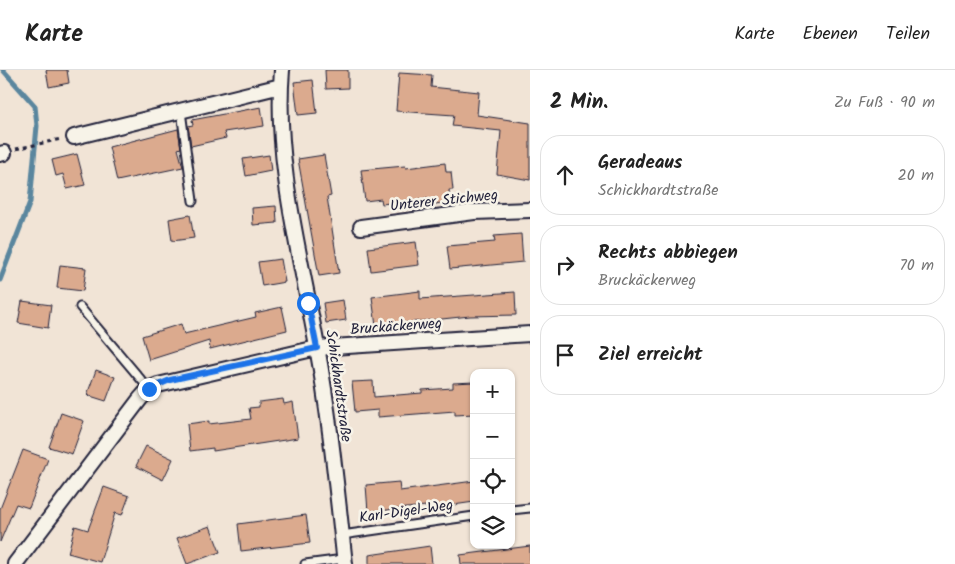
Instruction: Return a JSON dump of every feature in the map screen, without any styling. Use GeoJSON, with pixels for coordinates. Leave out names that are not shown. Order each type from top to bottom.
{"type":"FeatureCollection","features":[{"type":"Feature","properties":{"kind":"street","name":"Schickhardtstraße"},"geometry":{"type":"LineString","coordinates":[[282,70],[282,142],[298,250],[317,348],[344,561]]}},
{"type":"Feature","properties":{"kind":"street"},"geometry":{"type":"LineString","coordinates":[[74,137],[281,86]]}},
{"type":"Feature","properties":{"kind":"street","name":"Unterer Stichweg"},"geometry":{"type":"LineString","coordinates":[[361,227],[474,212],[530,210]]}},
{"type":"Feature","properties":{"kind":"street","name":"Bruckäckerweg"},"geometry":{"type":"LineString","coordinates":[[149,389],[170,380],[317,348],[530,334]]}},
{"type":"Feature","properties":{"kind":"street"},"geometry":{"type":"LineString","coordinates":[[15,564],[149,389]]}},
{"type":"Feature","properties":{"kind":"lane"},"geometry":{"type":"LineString","coordinates":[[182,111],[193,201]]}},
{"type":"Feature","properties":{"kind":"lane"},"geometry":{"type":"LineString","coordinates":[[80,307],[149,389]]}},
{"type":"Feature","properties":{"kind":"lane"},"geometry":{"type":"LineString","coordinates":[[515,510],[530,508]]}},
{"type":"Feature","properties":{"kind":"lane","name":"Karl-Digel-Weg"},"geometry":{"type":"LineString","coordinates":[[342,535],[470,517]]}},
{"type":"Feature","properties":{"kind":"lane","name":"Schickhardtstraße"},"geometry":{"type":"LineString","coordinates":[[305,564],[344,561]]}},
{"type":"Feature","properties":{"kind":"path"},"geometry":{"type":"LineString","coordinates":[[26,146],[47,142]]}},
{"type":"Feature","properties":{"kind":"building"},"geometry":{"type":"Polygon","coordinates":[[[46,70],[67,70],[69,83],[49,87],[46,70]]]}},
{"type":"Feature","properties":{"kind":"building"},"geometry":{"type":"Polygon","coordinates":[[[325,70],[348,70],[348,88],[326,89],[325,70]]]}},
{"type":"Feature","properties":{"kind":"building"},"geometry":{"type":"Polygon","coordinates":[[[399,73],[432,75],[431,87],[479,92],[477,115],[530,123],[530,180],[497,174],[501,131],[452,126],[454,115],[396,111],[399,73]]]}},
{"type":"Feature","properties":{"kind":"building"},"geometry":{"type":"Polygon","coordinates":[[[313,80],[317,113],[298,115],[294,82],[313,80]]]}},
{"type":"Feature","properties":{"kind":"building"},"geometry":{"type":"Polygon","coordinates":[[[261,107],[264,126],[224,132],[226,138],[191,146],[188,126],[193,125],[192,120],[261,107]]]}},
{"type":"Feature","properties":{"kind":"building"},"geometry":{"type":"Polygon","coordinates":[[[178,129],[181,148],[178,149],[183,167],[117,181],[109,147],[178,129]]]}},
{"type":"Feature","properties":{"kind":"building"},"geometry":{"type":"Polygon","coordinates":[[[77,154],[85,185],[67,189],[63,174],[56,176],[52,160],[77,154]]]}},
{"type":"Feature","properties":{"kind":"building"},"geometry":{"type":"Polygon","coordinates":[[[269,155],[271,171],[246,176],[243,159],[269,155]]]}},
{"type":"Feature","properties":{"kind":"building"},"geometry":{"type":"Polygon","coordinates":[[[324,155],[331,196],[327,197],[339,273],[319,276],[298,159],[324,155]]]}},
{"type":"Feature","properties":{"kind":"building"},"geometry":{"type":"Polygon","coordinates":[[[445,163],[446,172],[451,172],[453,190],[449,190],[450,202],[428,205],[427,198],[382,204],[381,199],[365,201],[361,170],[405,166],[406,168],[445,163]]]}},
{"type":"Feature","properties":{"kind":"building"},"geometry":{"type":"Polygon","coordinates":[[[276,206],[277,223],[253,225],[252,208],[276,206]]]}},
{"type":"Feature","properties":{"kind":"building"},"geometry":{"type":"Polygon","coordinates":[[[190,215],[194,238],[172,241],[169,219],[190,215]]]}},
{"type":"Feature","properties":{"kind":"building"},"geometry":{"type":"Polygon","coordinates":[[[521,234],[523,262],[450,269],[447,246],[495,242],[494,236],[521,234]]]}},
{"type":"Feature","properties":{"kind":"building"},"geometry":{"type":"Polygon","coordinates":[[[416,242],[419,265],[371,271],[368,248],[416,242]]]}},
{"type":"Feature","properties":{"kind":"building"},"geometry":{"type":"Polygon","coordinates":[[[281,259],[285,282],[262,286],[258,262],[281,259]]]}},
{"type":"Feature","properties":{"kind":"building"},"geometry":{"type":"Polygon","coordinates":[[[60,265],[86,268],[83,291],[57,288],[60,265]]]}},
{"type":"Feature","properties":{"kind":"building"},"geometry":{"type":"Polygon","coordinates":[[[420,291],[420,299],[515,292],[516,315],[470,316],[376,326],[372,297],[420,291]]]}},
{"type":"Feature","properties":{"kind":"building"},"geometry":{"type":"Polygon","coordinates":[[[343,300],[346,320],[326,323],[323,303],[343,300]]]}},
{"type":"Feature","properties":{"kind":"building"},"geometry":{"type":"Polygon","coordinates":[[[22,301],[51,305],[48,328],[18,323],[22,301]]]}},
{"type":"Feature","properties":{"kind":"building"},"geometry":{"type":"Polygon","coordinates":[[[282,307],[287,330],[210,349],[209,341],[149,360],[142,336],[181,324],[184,334],[256,317],[255,313],[282,307]]]}},
{"type":"Feature","properties":{"kind":"building"},"geometry":{"type":"Polygon","coordinates":[[[96,370],[115,377],[106,401],[87,395],[96,370]]]}},
{"type":"Feature","properties":{"kind":"building"},"geometry":{"type":"Polygon","coordinates":[[[373,381],[374,397],[422,393],[422,390],[453,388],[453,383],[470,382],[470,414],[455,415],[455,411],[378,417],[378,410],[355,412],[352,382],[373,381]]]}},
{"type":"Feature","properties":{"kind":"building"},"geometry":{"type":"Polygon","coordinates":[[[283,399],[284,404],[293,402],[298,438],[213,451],[213,448],[190,451],[187,424],[209,421],[209,424],[251,419],[249,408],[259,407],[259,402],[283,399]]]}},
{"type":"Feature","properties":{"kind":"building"},"geometry":{"type":"Polygon","coordinates":[[[61,413],[84,421],[72,454],[49,447],[61,413]]]}},
{"type":"Feature","properties":{"kind":"building"},"geometry":{"type":"Polygon","coordinates":[[[146,446],[173,459],[163,480],[136,466],[146,446]]]}},
{"type":"Feature","properties":{"kind":"building"},"geometry":{"type":"Polygon","coordinates":[[[23,450],[48,459],[29,508],[16,504],[0,542],[0,509],[23,450]]]}},
{"type":"Feature","properties":{"kind":"building"},"geometry":{"type":"Polygon","coordinates":[[[399,482],[400,491],[470,482],[470,503],[426,509],[426,506],[368,512],[366,485],[399,482]]]}},
{"type":"Feature","properties":{"kind":"building"},"geometry":{"type":"Polygon","coordinates":[[[104,487],[129,496],[122,515],[115,513],[100,562],[68,553],[75,526],[88,530],[104,487]]]}},
{"type":"Feature","properties":{"kind":"building"},"geometry":{"type":"Polygon","coordinates":[[[306,515],[310,543],[241,551],[238,524],[306,515]]]}},
{"type":"Feature","properties":{"kind":"building"},"geometry":{"type":"Polygon","coordinates":[[[210,526],[220,552],[187,564],[177,538],[210,526]]]}},
{"type":"Feature","properties":{"kind":"building"},"geometry":{"type":"Polygon","coordinates":[[[430,546],[432,564],[369,564],[369,555],[430,546]]]}},
{"type":"Feature","properties":{"kind":"building"},"geometry":{"type":"Polygon","coordinates":[[[530,546],[530,564],[461,564],[460,555],[530,546]]]}},
{"type":"Feature","properties":{"kind":"waterway"},"geometry":{"type":"LineString","coordinates":[[0,280],[30,202],[37,126],[35,106],[3,70]]}},
{"type":"Feature","properties":{"kind":"route"},"geometry":{"type":"LineString","coordinates":[[149,389],[170,380],[317,348],[308,303]]}}]}
